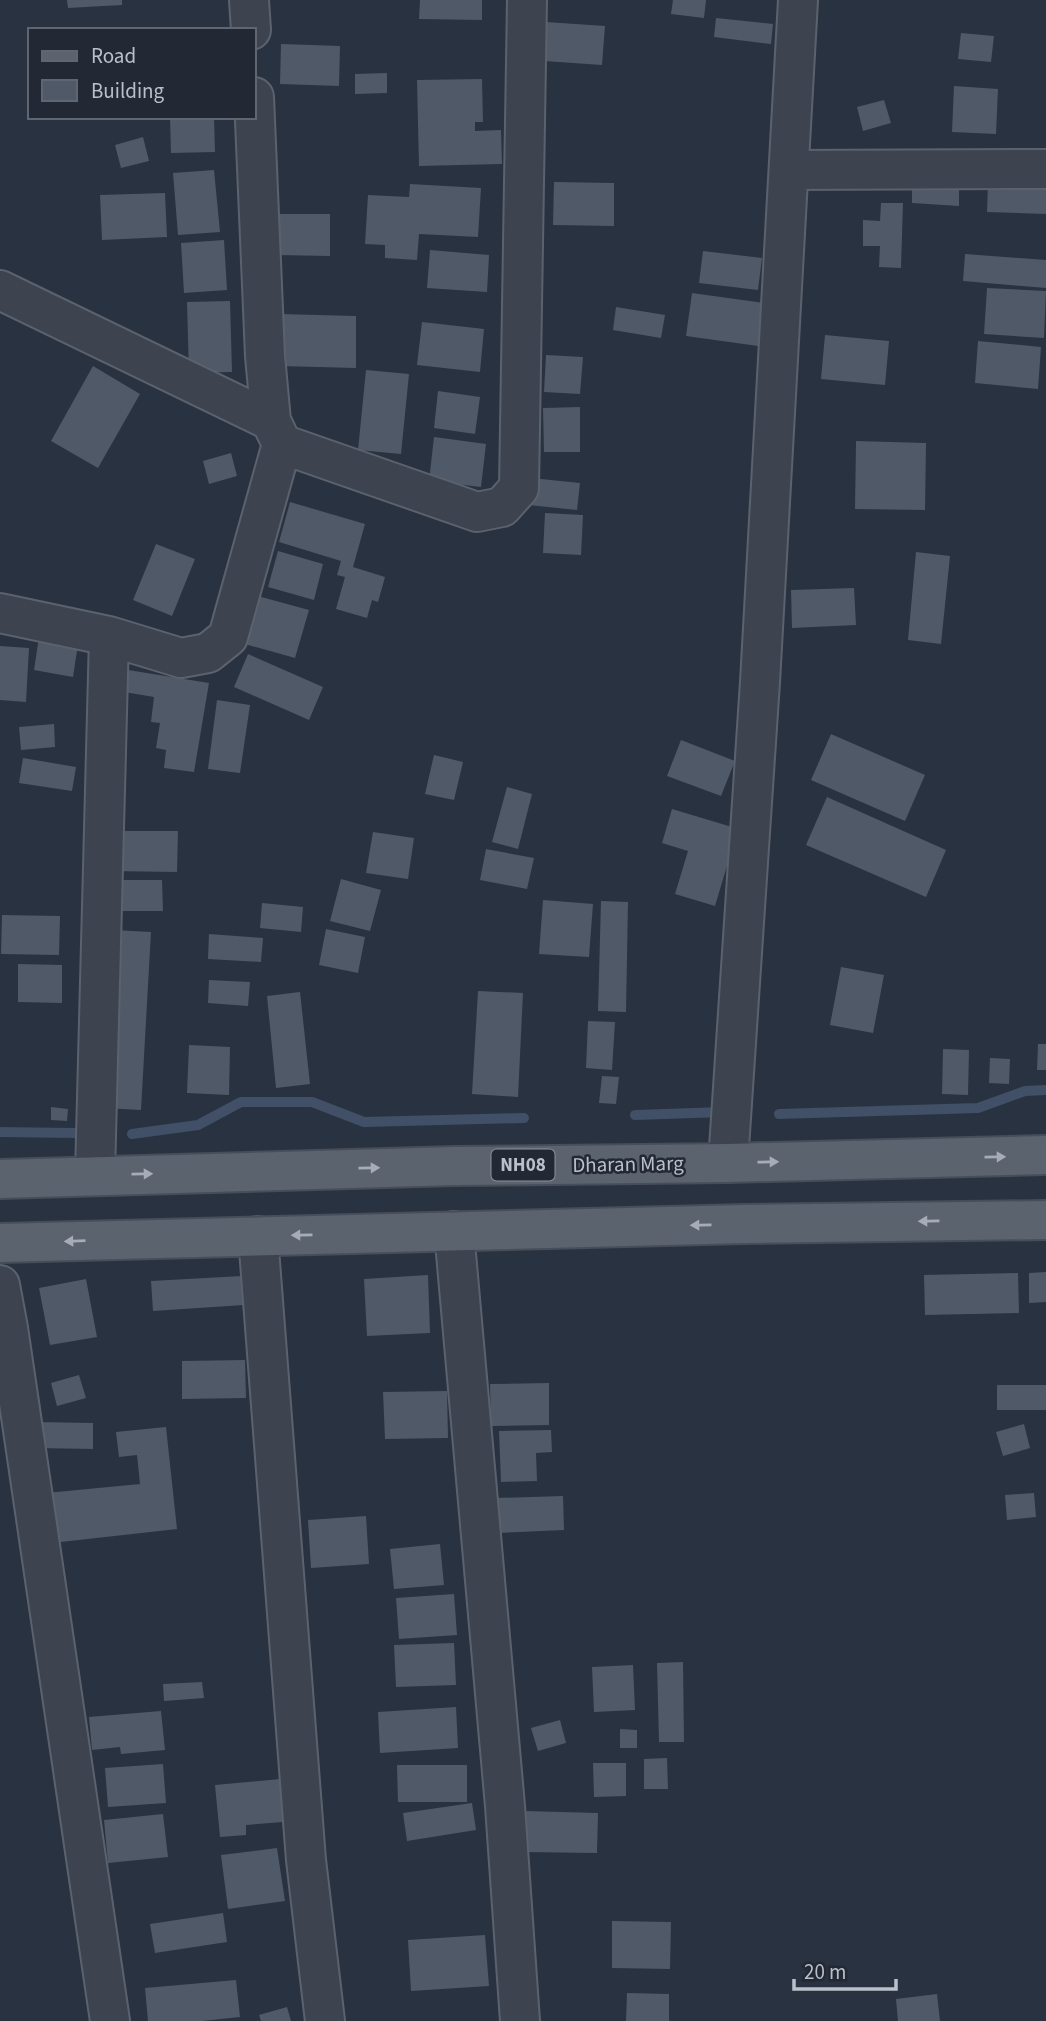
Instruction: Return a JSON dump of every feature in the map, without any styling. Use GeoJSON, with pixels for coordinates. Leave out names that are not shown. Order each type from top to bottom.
{"type":"FeatureCollection","features":[{"type":"Feature","properties":{"kind":"main road","name":"Dharan Marg"},"geometry":{"type":"LineString","coordinates":[[0,1179],[441,1166],[1046,1156]]}},
{"type":"Feature","properties":{"kind":"main road"},"geometry":{"type":"LineString","coordinates":[[0,1243],[744,1224],[1046,1220]]}},
{"type":"Feature","properties":{"kind":"street"},"geometry":{"type":"LineString","coordinates":[[249,0],[251,28]]}},
{"type":"Feature","properties":{"kind":"street"},"geometry":{"type":"LineString","coordinates":[[0,290],[276,433],[477,512],[502,508],[519,488],[527,0]]}},
{"type":"Feature","properties":{"kind":"street"},"geometry":{"type":"LineString","coordinates":[[728,1163],[760,682],[798,0]]}},
{"type":"Feature","properties":{"kind":"street"},"geometry":{"type":"LineString","coordinates":[[0,613],[109,636],[181,657],[208,653],[228,637],[276,433],[265,356],[255,119]]}},
{"type":"Feature","properties":{"kind":"street"},"geometry":{"type":"LineString","coordinates":[[789,170],[1046,169]]}},
{"type":"Feature","properties":{"kind":"street"},"geometry":{"type":"LineString","coordinates":[[95,1175],[109,636]]}},
{"type":"Feature","properties":{"kind":"street"},"geometry":{"type":"LineString","coordinates":[[454,1231],[504,1793],[520,2021]]}},
{"type":"Feature","properties":{"kind":"street"},"geometry":{"type":"LineString","coordinates":[[258,1236],[306,1860],[325,2021]]}},
{"type":"Feature","properties":{"kind":"street"},"geometry":{"type":"LineString","coordinates":[[0,1285],[110,2021]]}},
{"type":"Feature","properties":{"kind":"building"},"geometry":{"type":"Polygon","coordinates":[[[67,0],[122,0],[122,5],[68,8],[67,0]]]}},
{"type":"Feature","properties":{"kind":"building"},"geometry":{"type":"Polygon","coordinates":[[[420,0],[482,0],[482,20],[419,19],[420,0]]]}},
{"type":"Feature","properties":{"kind":"building"},"geometry":{"type":"Polygon","coordinates":[[[673,0],[706,0],[704,18],[671,14],[673,0]]]}},
{"type":"Feature","properties":{"kind":"building"},"geometry":{"type":"Polygon","coordinates":[[[716,18],[773,24],[771,44],[714,37],[716,18]]]}},
{"type":"Feature","properties":{"kind":"building"},"geometry":{"type":"Polygon","coordinates":[[[546,22],[605,26],[602,65],[544,61],[546,22]]]}},
{"type":"Feature","properties":{"kind":"building"},"geometry":{"type":"Polygon","coordinates":[[[961,33],[994,36],[991,62],[958,59],[961,33]]]}},
{"type":"Feature","properties":{"kind":"building"},"geometry":{"type":"Polygon","coordinates":[[[281,44],[340,46],[339,86],[280,84],[281,44]]]}},
{"type":"Feature","properties":{"kind":"building"},"geometry":{"type":"Polygon","coordinates":[[[387,73],[387,93],[355,94],[355,74],[387,73]]]}},
{"type":"Feature","properties":{"kind":"building"},"geometry":{"type":"Polygon","coordinates":[[[482,79],[483,122],[475,122],[475,131],[501,130],[502,164],[419,166],[417,80],[482,79]]]}},
{"type":"Feature","properties":{"kind":"building"},"geometry":{"type":"Polygon","coordinates":[[[954,86],[998,89],[996,134],[952,132],[954,86]]]}},
{"type":"Feature","properties":{"kind":"building"},"geometry":{"type":"Polygon","coordinates":[[[884,100],[891,123],[863,131],[857,107],[884,100]]]}},
{"type":"Feature","properties":{"kind":"building"},"geometry":{"type":"Polygon","coordinates":[[[170,119],[214,119],[215,152],[171,153],[170,119]]]}},
{"type":"Feature","properties":{"kind":"building"},"geometry":{"type":"Polygon","coordinates":[[[143,137],[149,161],[121,168],[115,145],[143,137]]]}},
{"type":"Feature","properties":{"kind":"building"},"geometry":{"type":"Polygon","coordinates":[[[214,170],[220,232],[178,235],[173,173],[214,170]]]}},
{"type":"Feature","properties":{"kind":"building"},"geometry":{"type":"Polygon","coordinates":[[[554,182],[614,183],[614,226],[553,225],[554,182]]]}},
{"type":"Feature","properties":{"kind":"building"},"geometry":{"type":"Polygon","coordinates":[[[988,183],[1046,185],[1046,214],[987,212],[988,183]]]}},
{"type":"Feature","properties":{"kind":"building"},"geometry":{"type":"Polygon","coordinates":[[[410,184],[481,188],[478,237],[419,234],[417,260],[385,258],[385,245],[365,244],[368,195],[409,197],[410,184]]]}},
{"type":"Feature","properties":{"kind":"building"},"geometry":{"type":"Polygon","coordinates":[[[912,188],[959,190],[959,206],[912,203],[912,188]]]}},
{"type":"Feature","properties":{"kind":"building"},"geometry":{"type":"Polygon","coordinates":[[[165,193],[167,237],[102,240],[100,195],[165,193]]]}},
{"type":"Feature","properties":{"kind":"building"},"geometry":{"type":"Polygon","coordinates":[[[881,203],[903,203],[901,268],[879,267],[880,246],[863,246],[863,220],[880,221],[881,203]]]}},
{"type":"Feature","properties":{"kind":"building"},"geometry":{"type":"Polygon","coordinates":[[[275,214],[330,214],[330,256],[275,255],[275,214]]]}},
{"type":"Feature","properties":{"kind":"building"},"geometry":{"type":"Polygon","coordinates":[[[224,240],[227,290],[184,293],[181,243],[224,240]]]}},
{"type":"Feature","properties":{"kind":"building"},"geometry":{"type":"Polygon","coordinates":[[[430,250],[489,255],[487,292],[427,288],[430,250]]]}},
{"type":"Feature","properties":{"kind":"building"},"geometry":{"type":"Polygon","coordinates":[[[703,251],[762,258],[758,290],[699,283],[703,251]]]}},
{"type":"Feature","properties":{"kind":"building"},"geometry":{"type":"Polygon","coordinates":[[[965,254],[1046,260],[1046,288],[963,281],[965,254]]]}},
{"type":"Feature","properties":{"kind":"building"},"geometry":{"type":"Polygon","coordinates":[[[987,288],[1046,291],[1044,338],[984,334],[987,288]]]}},
{"type":"Feature","properties":{"kind":"building"},"geometry":{"type":"Polygon","coordinates":[[[692,293],[764,303],[758,346],[686,336],[692,293]]]}},
{"type":"Feature","properties":{"kind":"building"},"geometry":{"type":"Polygon","coordinates":[[[230,301],[232,372],[189,373],[187,302],[230,301]]]}},
{"type":"Feature","properties":{"kind":"building"},"geometry":{"type":"Polygon","coordinates":[[[616,307],[665,315],[661,338],[613,330],[616,307]]]}},
{"type":"Feature","properties":{"kind":"building"},"geometry":{"type":"Polygon","coordinates":[[[280,314],[356,316],[356,368],[279,366],[280,314]]]}},
{"type":"Feature","properties":{"kind":"building"},"geometry":{"type":"Polygon","coordinates":[[[422,322],[484,329],[480,372],[417,365],[422,322]]]}},
{"type":"Feature","properties":{"kind":"building"},"geometry":{"type":"Polygon","coordinates":[[[825,335],[889,341],[885,385],[821,379],[825,335]]]}},
{"type":"Feature","properties":{"kind":"building"},"geometry":{"type":"Polygon","coordinates":[[[978,341],[1041,347],[1038,389],[975,383],[978,341]]]}},
{"type":"Feature","properties":{"kind":"building"},"geometry":{"type":"Polygon","coordinates":[[[546,355],[583,357],[580,394],[544,392],[546,355]]]}},
{"type":"Feature","properties":{"kind":"building"},"geometry":{"type":"Polygon","coordinates":[[[93,366],[140,394],[98,468],[51,441],[93,366]]]}},
{"type":"Feature","properties":{"kind":"building"},"geometry":{"type":"Polygon","coordinates":[[[366,370],[409,374],[401,454],[358,450],[366,370]]]}},
{"type":"Feature","properties":{"kind":"building"},"geometry":{"type":"Polygon","coordinates":[[[438,391],[480,397],[475,434],[434,428],[438,391]]]}},
{"type":"Feature","properties":{"kind":"building"},"geometry":{"type":"Polygon","coordinates":[[[580,407],[580,452],[544,452],[543,408],[580,407]]]}},
{"type":"Feature","properties":{"kind":"building"},"geometry":{"type":"Polygon","coordinates":[[[434,437],[486,444],[481,487],[429,481],[434,437]]]}},
{"type":"Feature","properties":{"kind":"building"},"geometry":{"type":"Polygon","coordinates":[[[856,441],[926,443],[925,510],[855,509],[856,441]]]}},
{"type":"Feature","properties":{"kind":"building"},"geometry":{"type":"Polygon","coordinates":[[[231,453],[237,476],[209,484],[203,461],[231,453]]]}},
{"type":"Feature","properties":{"kind":"building"},"geometry":{"type":"Polygon","coordinates":[[[531,478],[580,483],[577,510],[528,505],[531,478]]]}},
{"type":"Feature","properties":{"kind":"building"},"geometry":{"type":"Polygon","coordinates":[[[290,502],[365,524],[353,567],[385,577],[378,602],[372,600],[367,618],[336,609],[345,577],[337,575],[341,561],[279,542],[290,502]]]}},
{"type":"Feature","properties":{"kind":"building"},"geometry":{"type":"Polygon","coordinates":[[[545,513],[583,515],[581,555],[543,553],[545,513]]]}},
{"type":"Feature","properties":{"kind":"building"},"geometry":{"type":"Polygon","coordinates":[[[156,544],[195,559],[172,616],[133,600],[156,544]]]}},
{"type":"Feature","properties":{"kind":"building"},"geometry":{"type":"Polygon","coordinates":[[[278,551],[323,564],[314,600],[268,587],[278,551]]]}},
{"type":"Feature","properties":{"kind":"building"},"geometry":{"type":"Polygon","coordinates":[[[916,552],[950,556],[941,644],[908,640],[916,552]]]}},
{"type":"Feature","properties":{"kind":"building"},"geometry":{"type":"Polygon","coordinates":[[[854,588],[856,625],[792,628],[791,590],[854,588]]]}},
{"type":"Feature","properties":{"kind":"building"},"geometry":{"type":"Polygon","coordinates":[[[254,595],[309,610],[295,658],[241,643],[254,595]]]}},
{"type":"Feature","properties":{"kind":"building"},"geometry":{"type":"Polygon","coordinates":[[[39,637],[78,644],[73,677],[34,670],[39,637]]]}},
{"type":"Feature","properties":{"kind":"building"},"geometry":{"type":"Polygon","coordinates":[[[0,646],[29,648],[26,702],[0,700],[0,646]]]}},
{"type":"Feature","properties":{"kind":"building"},"geometry":{"type":"Polygon","coordinates":[[[248,654],[323,687],[309,720],[234,687],[248,654]]]}},
{"type":"Feature","properties":{"kind":"building"},"geometry":{"type":"Polygon","coordinates":[[[122,669],[209,683],[194,772],[164,768],[166,750],[156,748],[160,723],[151,722],[154,697],[118,691],[122,669]]]}},
{"type":"Feature","properties":{"kind":"building"},"geometry":{"type":"Polygon","coordinates":[[[217,700],[250,705],[240,773],[208,769],[217,700]]]}},
{"type":"Feature","properties":{"kind":"building"},"geometry":{"type":"Polygon","coordinates":[[[54,724],[55,747],[21,750],[19,727],[54,724]]]}},
{"type":"Feature","properties":{"kind":"building"},"geometry":{"type":"Polygon","coordinates":[[[831,734],[925,775],[905,821],[811,780],[831,734]]]}},
{"type":"Feature","properties":{"kind":"building"},"geometry":{"type":"Polygon","coordinates":[[[681,740],[735,761],[721,796],[667,776],[681,740]]]}},
{"type":"Feature","properties":{"kind":"building"},"geometry":{"type":"Polygon","coordinates":[[[434,755],[463,762],[454,800],[425,794],[434,755]]]}},
{"type":"Feature","properties":{"kind":"building"},"geometry":{"type":"Polygon","coordinates":[[[23,758],[76,767],[72,791],[19,783],[23,758]]]}},
{"type":"Feature","properties":{"kind":"building"},"geometry":{"type":"Polygon","coordinates":[[[507,787],[532,794],[518,849],[492,842],[507,787]]]}},
{"type":"Feature","properties":{"kind":"building"},"geometry":{"type":"Polygon","coordinates":[[[827,797],[946,850],[926,897],[806,845],[827,797]]]}},
{"type":"Feature","properties":{"kind":"building"},"geometry":{"type":"Polygon","coordinates":[[[672,809],[732,827],[729,837],[735,839],[715,906],[675,894],[688,851],[662,843],[672,809]]]}},
{"type":"Feature","properties":{"kind":"building"},"geometry":{"type":"Polygon","coordinates":[[[109,831],[178,831],[177,872],[108,871],[109,831]]]}},
{"type":"Feature","properties":{"kind":"building"},"geometry":{"type":"Polygon","coordinates":[[[373,832],[414,838],[408,879],[366,873],[373,832]]]}},
{"type":"Feature","properties":{"kind":"building"},"geometry":{"type":"Polygon","coordinates":[[[486,849],[534,858],[527,889],[480,880],[486,849]]]}},
{"type":"Feature","properties":{"kind":"building"},"geometry":{"type":"Polygon","coordinates":[[[341,879],[381,890],[370,931],[330,921],[341,879]]]}},
{"type":"Feature","properties":{"kind":"building"},"geometry":{"type":"Polygon","coordinates":[[[109,880],[162,880],[163,911],[109,911],[109,880]]]}},
{"type":"Feature","properties":{"kind":"building"},"geometry":{"type":"Polygon","coordinates":[[[543,900],[593,904],[589,957],[539,954],[543,900]]]}},
{"type":"Feature","properties":{"kind":"building"},"geometry":{"type":"Polygon","coordinates":[[[601,901],[628,902],[626,1012],[598,1011],[601,901]]]}},
{"type":"Feature","properties":{"kind":"building"},"geometry":{"type":"Polygon","coordinates":[[[262,903],[303,907],[301,932],[260,928],[262,903]]]}},
{"type":"Feature","properties":{"kind":"building"},"geometry":{"type":"Polygon","coordinates":[[[2,915],[60,916],[59,955],[1,954],[2,915]]]}},
{"type":"Feature","properties":{"kind":"building"},"geometry":{"type":"Polygon","coordinates":[[[326,929],[365,937],[358,973],[319,965],[326,929]]]}},
{"type":"Feature","properties":{"kind":"building"},"geometry":{"type":"Polygon","coordinates":[[[113,930],[151,932],[141,1110],[104,1108],[113,930]]]}},
{"type":"Feature","properties":{"kind":"building"},"geometry":{"type":"Polygon","coordinates":[[[209,934],[263,938],[261,962],[208,959],[209,934]]]}},
{"type":"Feature","properties":{"kind":"building"},"geometry":{"type":"Polygon","coordinates":[[[18,964],[62,965],[62,1003],[18,1002],[18,964]]]}},
{"type":"Feature","properties":{"kind":"building"},"geometry":{"type":"Polygon","coordinates":[[[841,967],[884,975],[873,1033],[830,1025],[841,967]]]}},
{"type":"Feature","properties":{"kind":"building"},"geometry":{"type":"Polygon","coordinates":[[[209,980],[250,982],[248,1006],[208,1003],[209,980]]]}},
{"type":"Feature","properties":{"kind":"building"},"geometry":{"type":"Polygon","coordinates":[[[478,991],[523,993],[518,1097],[472,1094],[478,991]]]}},
{"type":"Feature","properties":{"kind":"building"},"geometry":{"type":"Polygon","coordinates":[[[300,992],[310,1084],[276,1088],[267,996],[300,992]]]}},
{"type":"Feature","properties":{"kind":"building"},"geometry":{"type":"Polygon","coordinates":[[[588,1021],[615,1022],[612,1070],[586,1068],[588,1021]]]}},
{"type":"Feature","properties":{"kind":"building"},"geometry":{"type":"Polygon","coordinates":[[[1038,1044],[1046,1044],[1046,1070],[1037,1070],[1038,1044]]]}},
{"type":"Feature","properties":{"kind":"building"},"geometry":{"type":"Polygon","coordinates":[[[189,1045],[230,1047],[229,1095],[187,1093],[189,1045]]]}},
{"type":"Feature","properties":{"kind":"building"},"geometry":{"type":"Polygon","coordinates":[[[943,1049],[969,1050],[968,1095],[942,1094],[943,1049]]]}},
{"type":"Feature","properties":{"kind":"building"},"geometry":{"type":"Polygon","coordinates":[[[990,1058],[1010,1059],[1009,1084],[989,1083],[990,1058]]]}},
{"type":"Feature","properties":{"kind":"building"},"geometry":{"type":"Polygon","coordinates":[[[602,1076],[619,1077],[616,1104],[599,1103],[602,1076]]]}},
{"type":"Feature","properties":{"kind":"building"},"geometry":{"type":"Polygon","coordinates":[[[51,1107],[68,1109],[67,1121],[51,1120],[51,1107]]]}},
{"type":"Feature","properties":{"kind":"building"},"geometry":{"type":"Polygon","coordinates":[[[1046,1272],[1046,1302],[1029,1303],[1029,1273],[1046,1272]]]}},
{"type":"Feature","properties":{"kind":"building"},"geometry":{"type":"Polygon","coordinates":[[[1018,1273],[1019,1313],[925,1315],[924,1275],[1018,1273]]]}},
{"type":"Feature","properties":{"kind":"building"},"geometry":{"type":"Polygon","coordinates":[[[428,1275],[430,1333],[367,1336],[364,1279],[428,1275]]]}},
{"type":"Feature","properties":{"kind":"building"},"geometry":{"type":"Polygon","coordinates":[[[242,1276],[244,1305],[153,1311],[151,1281],[242,1276]]]}},
{"type":"Feature","properties":{"kind":"building"},"geometry":{"type":"Polygon","coordinates":[[[86,1279],[97,1337],[50,1345],[39,1288],[86,1279]]]}},
{"type":"Feature","properties":{"kind":"building"},"geometry":{"type":"Polygon","coordinates":[[[245,1360],[246,1398],[182,1399],[182,1361],[245,1360]]]}},
{"type":"Feature","properties":{"kind":"building"},"geometry":{"type":"Polygon","coordinates":[[[79,1375],[86,1398],[57,1406],[51,1383],[79,1375]]]}},
{"type":"Feature","properties":{"kind":"building"},"geometry":{"type":"Polygon","coordinates":[[[549,1383],[549,1425],[491,1426],[490,1384],[549,1383]]]}},
{"type":"Feature","properties":{"kind":"building"},"geometry":{"type":"Polygon","coordinates":[[[997,1385],[1046,1385],[1046,1410],[997,1410],[997,1385]]]}},
{"type":"Feature","properties":{"kind":"building"},"geometry":{"type":"Polygon","coordinates":[[[447,1391],[448,1438],[385,1439],[383,1392],[447,1391]]]}},
{"type":"Feature","properties":{"kind":"building"},"geometry":{"type":"Polygon","coordinates":[[[37,1422],[93,1423],[93,1449],[36,1448],[37,1422]]]}},
{"type":"Feature","properties":{"kind":"building"},"geometry":{"type":"Polygon","coordinates":[[[1024,1424],[1030,1448],[1003,1456],[996,1432],[1024,1424]]]}},
{"type":"Feature","properties":{"kind":"building"},"geometry":{"type":"Polygon","coordinates":[[[166,1427],[177,1529],[52,1543],[46,1493],[140,1484],[137,1455],[119,1457],[116,1432],[166,1427]]]}},
{"type":"Feature","properties":{"kind":"building"},"geometry":{"type":"Polygon","coordinates":[[[551,1430],[552,1452],[536,1453],[537,1481],[501,1482],[499,1431],[551,1430]]]}},
{"type":"Feature","properties":{"kind":"building"},"geometry":{"type":"Polygon","coordinates":[[[1034,1493],[1036,1517],[1007,1520],[1005,1495],[1034,1493]]]}},
{"type":"Feature","properties":{"kind":"building"},"geometry":{"type":"Polygon","coordinates":[[[563,1496],[564,1530],[498,1533],[497,1498],[563,1496]]]}},
{"type":"Feature","properties":{"kind":"building"},"geometry":{"type":"Polygon","coordinates":[[[366,1516],[369,1564],[311,1568],[308,1520],[366,1516]]]}},
{"type":"Feature","properties":{"kind":"building"},"geometry":{"type":"Polygon","coordinates":[[[440,1544],[444,1585],[394,1589],[390,1549],[440,1544]]]}},
{"type":"Feature","properties":{"kind":"building"},"geometry":{"type":"Polygon","coordinates":[[[454,1594],[457,1635],[399,1639],[396,1598],[454,1594]]]}},
{"type":"Feature","properties":{"kind":"building"},"geometry":{"type":"Polygon","coordinates":[[[454,1643],[456,1685],[396,1687],[394,1645],[454,1643]]]}},
{"type":"Feature","properties":{"kind":"building"},"geometry":{"type":"Polygon","coordinates":[[[683,1662],[684,1742],[659,1742],[657,1663],[683,1662]]]}},
{"type":"Feature","properties":{"kind":"building"},"geometry":{"type":"Polygon","coordinates":[[[633,1665],[635,1710],[594,1712],[592,1667],[633,1665]]]}},
{"type":"Feature","properties":{"kind":"building"},"geometry":{"type":"Polygon","coordinates":[[[202,1682],[204,1698],[164,1701],[163,1684],[202,1682]]]}},
{"type":"Feature","properties":{"kind":"building"},"geometry":{"type":"Polygon","coordinates":[[[456,1707],[458,1748],[380,1753],[378,1712],[456,1707]]]}},
{"type":"Feature","properties":{"kind":"building"},"geometry":{"type":"Polygon","coordinates":[[[161,1711],[165,1750],[121,1754],[120,1747],[92,1750],[89,1717],[161,1711]]]}},
{"type":"Feature","properties":{"kind":"building"},"geometry":{"type":"Polygon","coordinates":[[[560,1720],[566,1743],[538,1751],[531,1728],[560,1720]]]}},
{"type":"Feature","properties":{"kind":"building"},"geometry":{"type":"Polygon","coordinates":[[[620,1729],[637,1730],[637,1748],[620,1748],[620,1729]]]}},
{"type":"Feature","properties":{"kind":"building"},"geometry":{"type":"Polygon","coordinates":[[[667,1758],[668,1789],[644,1789],[644,1759],[667,1758]]]}},
{"type":"Feature","properties":{"kind":"building"},"geometry":{"type":"Polygon","coordinates":[[[593,1763],[626,1763],[626,1796],[594,1797],[593,1763]]]}},
{"type":"Feature","properties":{"kind":"building"},"geometry":{"type":"Polygon","coordinates":[[[163,1764],[166,1803],[108,1807],[105,1768],[163,1764]]]}},
{"type":"Feature","properties":{"kind":"building"},"geometry":{"type":"Polygon","coordinates":[[[397,1765],[467,1765],[467,1802],[398,1802],[397,1765]]]}},
{"type":"Feature","properties":{"kind":"building"},"geometry":{"type":"Polygon","coordinates":[[[280,1779],[283,1822],[246,1825],[246,1835],[220,1837],[215,1785],[280,1779]]]}},
{"type":"Feature","properties":{"kind":"building"},"geometry":{"type":"Polygon","coordinates":[[[472,1803],[476,1830],[407,1841],[403,1813],[472,1803]]]}},
{"type":"Feature","properties":{"kind":"building"},"geometry":{"type":"Polygon","coordinates":[[[524,1811],[598,1813],[597,1853],[523,1852],[524,1811]]]}},
{"type":"Feature","properties":{"kind":"building"},"geometry":{"type":"Polygon","coordinates":[[[163,1814],[168,1857],[108,1863],[104,1820],[163,1814]]]}},
{"type":"Feature","properties":{"kind":"building"},"geometry":{"type":"Polygon","coordinates":[[[277,1848],[285,1901],[228,1909],[221,1855],[277,1848]]]}},
{"type":"Feature","properties":{"kind":"building"},"geometry":{"type":"Polygon","coordinates":[[[223,1913],[227,1942],[155,1953],[150,1924],[223,1913]]]}},
{"type":"Feature","properties":{"kind":"building"},"geometry":{"type":"Polygon","coordinates":[[[612,1921],[671,1922],[670,1969],[612,1968],[612,1921]]]}},
{"type":"Feature","properties":{"kind":"building"},"geometry":{"type":"Polygon","coordinates":[[[485,1935],[489,1986],[411,1991],[408,1940],[485,1935]]]}},
{"type":"Feature","properties":{"kind":"building"},"geometry":{"type":"Polygon","coordinates":[[[236,1980],[240,2017],[202,2021],[148,2021],[145,1988],[236,1980]]]}},
{"type":"Feature","properties":{"kind":"building"},"geometry":{"type":"Polygon","coordinates":[[[627,1993],[669,1994],[669,2021],[626,2021],[627,1993]]]}},
{"type":"Feature","properties":{"kind":"building"},"geometry":{"type":"Polygon","coordinates":[[[937,1994],[940,2021],[898,2021],[896,1999],[937,1994]]]}},
{"type":"Feature","properties":{"kind":"building"},"geometry":{"type":"Polygon","coordinates":[[[287,2007],[291,2021],[261,2021],[259,2015],[287,2007]]]}},
{"type":"Feature","properties":{"kind":"waterway"},"geometry":{"type":"LineString","coordinates":[[779,1114],[978,1108],[1025,1091],[1046,1090]]}},
{"type":"Feature","properties":{"kind":"waterway"},"geometry":{"type":"LineString","coordinates":[[132,1134],[198,1125],[241,1102],[312,1102],[364,1122],[524,1118]]}},
{"type":"Feature","properties":{"kind":"waterway"},"geometry":{"type":"LineString","coordinates":[[635,1115],[724,1112]]}},
{"type":"Feature","properties":{"kind":"waterway"},"geometry":{"type":"LineString","coordinates":[[0,1132],[76,1133]]}}]}
